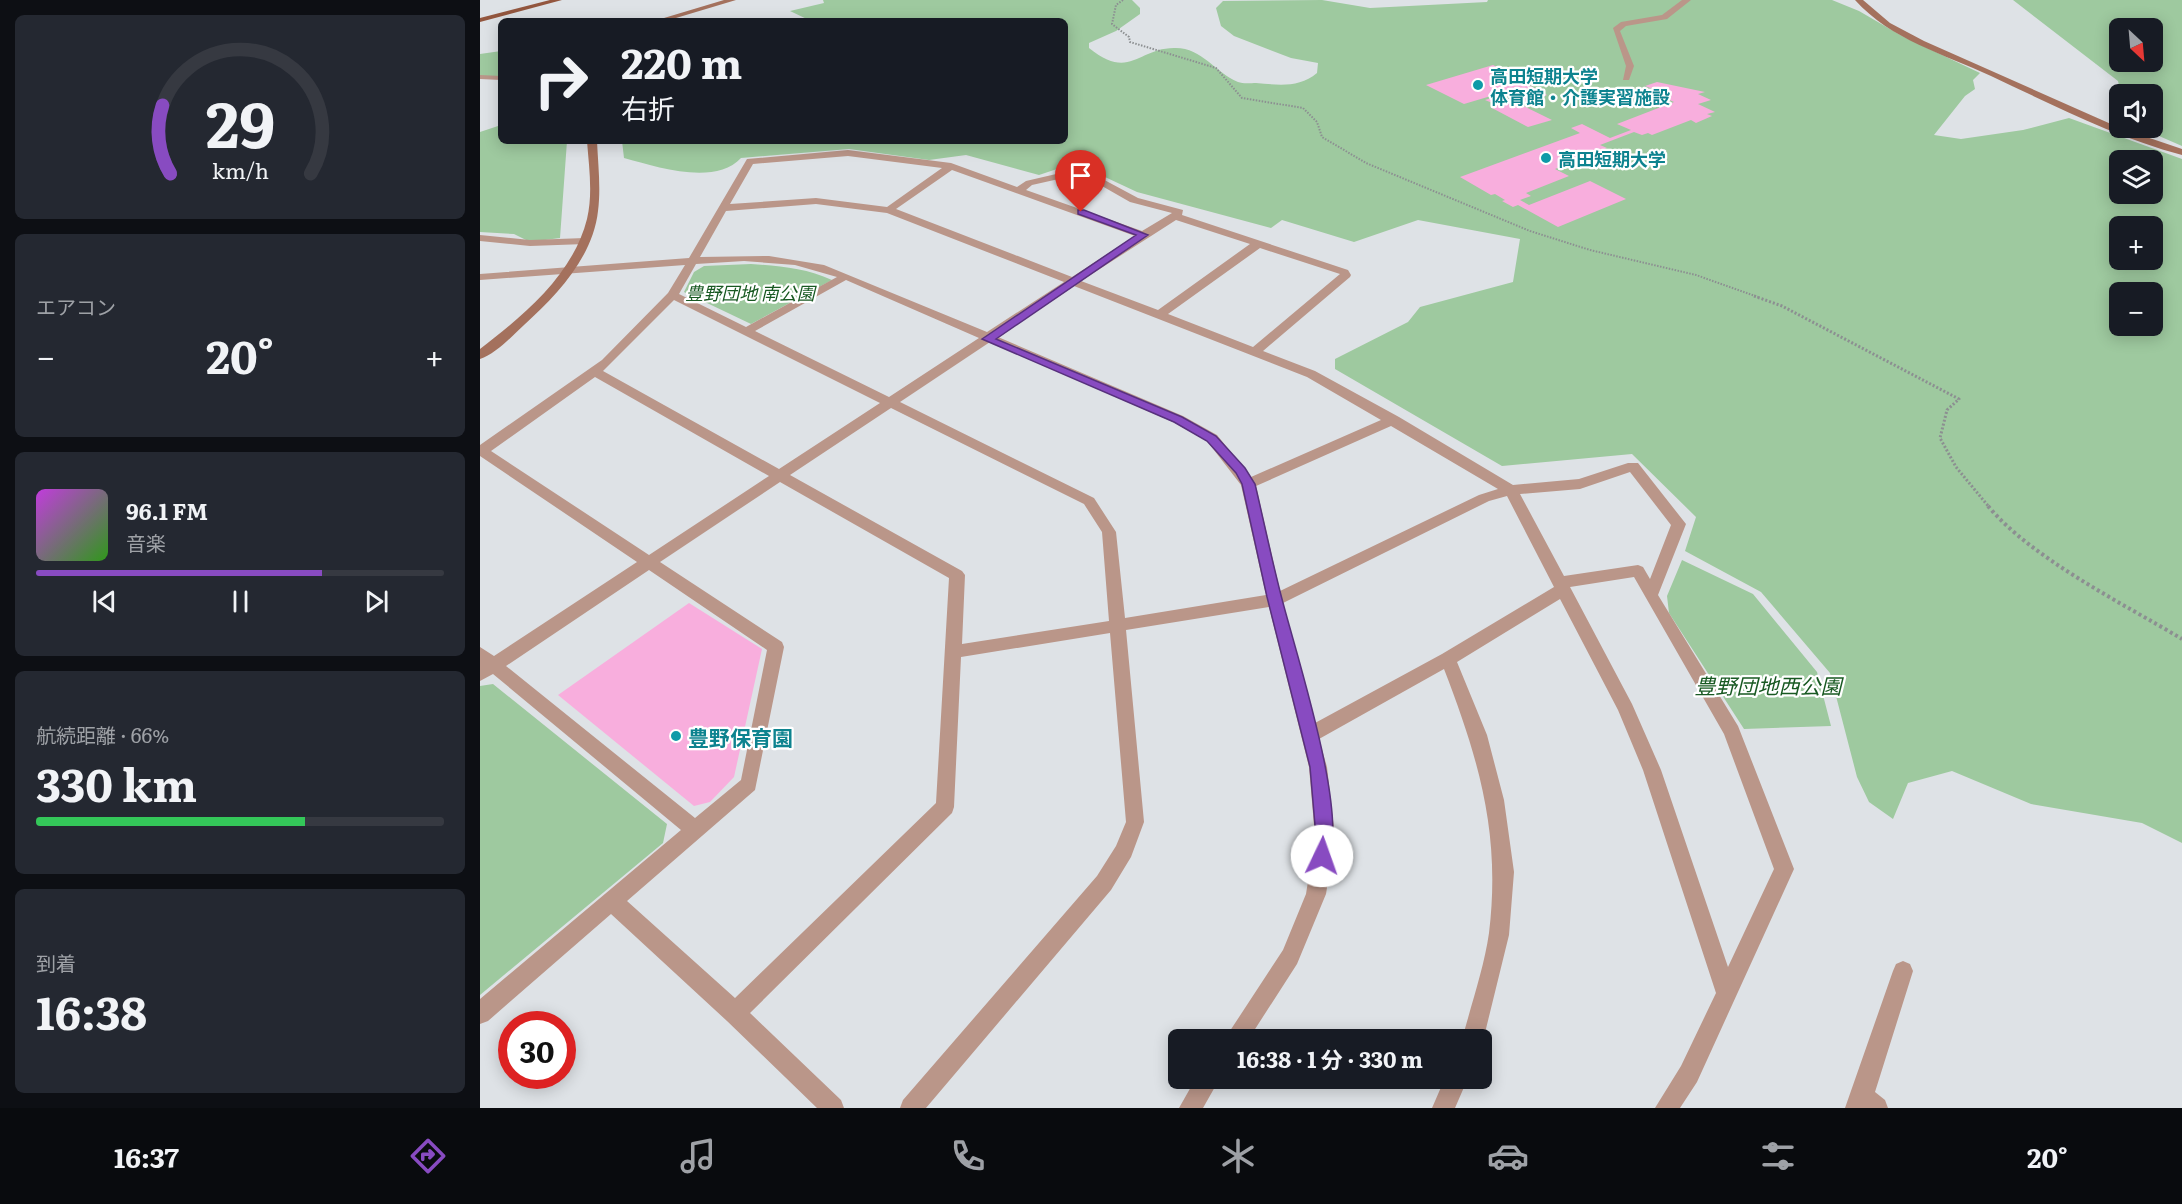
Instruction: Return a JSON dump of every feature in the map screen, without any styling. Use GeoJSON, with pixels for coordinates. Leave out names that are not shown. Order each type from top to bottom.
{"type":"FeatureCollection","features":[{"type":"Feature","properties":{"kind":"main road"},"geometry":{"type":"LineString","coordinates":[[480,20],[558,0]]}},
{"type":"Feature","properties":{"kind":"street"},"geometry":{"type":"LineString","coordinates":[[669,18],[732,0]]}},
{"type":"Feature","properties":{"kind":"street"},"geometry":{"type":"LineString","coordinates":[[1626,78],[1630,66],[1616,30],[1624,24],[1664,17],[1688,0]]}},
{"type":"Feature","properties":{"kind":"street"},"geometry":{"type":"LineString","coordinates":[[1859,0],[1879,18],[1917,40],[2135,138],[2182,152]]}},
{"type":"Feature","properties":{"kind":"street"},"geometry":{"type":"LineString","coordinates":[[480,355],[519,324],[566,271],[585,241],[592,218],[592,144]]}},
{"type":"Feature","properties":{"kind":"street"},"geometry":{"type":"LineString","coordinates":[[480,1014],[749,784],[776,647],[481,451],[595,372],[673,295],[750,161],[848,153],[951,166],[1143,235]]}},
{"type":"Feature","properties":{"kind":"street"},"geometry":{"type":"LineString","coordinates":[[889,210],[951,166]]}},
{"type":"Feature","properties":{"kind":"street"},"geometry":{"type":"LineString","coordinates":[[694,829],[485,664],[648,562],[1179,212],[1134,200],[1082,171],[1029,183],[1019,190]]}},
{"type":"Feature","properties":{"kind":"street"},"geometry":{"type":"LineString","coordinates":[[723,208],[816,201],[889,210],[1311,374],[1394,420],[1511,490],[1626,709],[1652,770],[1726,992]]}},
{"type":"Feature","properties":{"kind":"street"},"geometry":{"type":"LineString","coordinates":[[1175,216],[1344,272],[1346,275],[1254,352]]}},
{"type":"Feature","properties":{"kind":"street"},"geometry":{"type":"LineString","coordinates":[[480,238],[530,243],[585,241]]}},
{"type":"Feature","properties":{"kind":"street"},"geometry":{"type":"LineString","coordinates":[[1159,315],[1258,244]]}},
{"type":"Feature","properties":{"kind":"street"},"geometry":{"type":"LineString","coordinates":[[480,277],[757,257],[780,258],[825,267],[1186,424],[1212,438],[1248,484],[1318,767],[1325,837],[1316,894],[1290,957],[1242,1029]]}},
{"type":"Feature","properties":{"kind":"street"},"geometry":{"type":"LineString","coordinates":[[747,331],[846,276]]}},
{"type":"Feature","properties":{"kind":"street"},"geometry":{"type":"LineString","coordinates":[[673,295],[1089,501],[1110,532],[1116,626],[1135,822],[1125,851],[1104,883],[911,1108]]}},
{"type":"Feature","properties":{"kind":"street"},"geometry":{"type":"LineString","coordinates":[[595,372],[781,474],[957,575],[945,807],[735,1012]]}},
{"type":"Feature","properties":{"kind":"street"},"geometry":{"type":"LineString","coordinates":[[1248,484],[1394,420]]}},
{"type":"Feature","properties":{"kind":"street"},"geometry":{"type":"LineString","coordinates":[[953,652],[1275,600],[1484,498],[1511,490],[1580,484],[1633,466],[1678,524],[1662,570],[1650,595]]}},
{"type":"Feature","properties":{"kind":"street"},"geometry":{"type":"LineString","coordinates":[[1310,735],[1448,659],[1561,586],[1638,571],[1650,595],[1732,731],[1784,869],[1689,1074],[1665,1108]]}},
{"type":"Feature","properties":{"kind":"street"},"geometry":{"type":"LineString","coordinates":[[1448,659],[1478,735],[1495,801],[1504,873],[1499,934],[1476,1029]]}},
{"type":"Feature","properties":{"kind":"street"},"geometry":{"type":"LineString","coordinates":[[612,901],[735,1012],[833,1108]]}},
{"type":"Feature","properties":{"kind":"street"},"geometry":{"type":"LineString","coordinates":[[1865,1104],[1903,971]]}},
{"type":"Feature","properties":{"kind":"street"},"geometry":{"type":"LineString","coordinates":[[1190,1108],[1202,1089]]}},
{"type":"Feature","properties":{"kind":"street"},"geometry":{"type":"LineString","coordinates":[[1443,1108],[1452,1089]]}},
{"type":"Feature","properties":{"kind":"lane"},"geometry":{"type":"LineString","coordinates":[[480,78],[498,78]]}},
{"type":"Feature","properties":{"kind":"path"},"geometry":{"type":"LineString","coordinates":[[1123,0],[1116,5],[1112,24],[1129,37],[1130,42],[1216,68],[1242,98],[1303,108],[1317,122],[1322,137],[1366,163],[1530,231],[1590,250],[1696,274],[1782,306],[1959,399],[1947,410],[1940,438],[1956,467],[2002,523],[2065,569],[2182,639]]}},
{"type":"Feature","properties":{"kind":"green space"},"geometry":{"type":"Polygon","coordinates":[[[823,0],[1132,0],[1140,8],[1140,14],[1116,31],[1089,43],[1089,48],[1103,57],[1124,63],[1162,49],[1184,49],[1192,51],[1238,82],[1281,85],[1310,78],[1317,73],[1318,63],[1291,58],[1234,36],[1221,26],[1216,8],[1223,1],[1322,0],[1370,8],[1487,2],[1488,0],[1832,0],[1859,11],[1902,36],[1980,73],[1973,80],[1975,89],[1965,96],[1934,135],[1961,139],[2023,130],[2069,118],[2109,133],[2109,138],[2124,138],[2157,150],[2109,150],[2109,204],[2163,204],[2163,152],[2182,159],[2182,843],[2142,823],[2031,804],[1952,771],[1908,783],[1893,819],[1869,802],[1857,777],[1830,673],[1761,592],[1685,551],[1696,517],[1632,454],[1502,466],[1335,369],[1335,359],[1408,322],[1420,307],[1513,282],[1520,239],[1418,220],[1354,242],[1282,220],[1271,228],[1137,192],[1075,163],[1039,175],[966,155],[929,160],[849,149],[741,158],[730,166],[701,173],[653,166],[624,158],[622,144],[1068,144],[1068,18],[805,18],[790,11],[824,3],[823,0]]]}},
{"type":"Feature","properties":{"kind":"green space"},"geometry":{"type":"Polygon","coordinates":[[[2013,0],[2182,0],[2182,146],[2163,138],[2163,84],[2119,84],[2118,81],[2013,0]]]}},
{"type":"Feature","properties":{"kind":"green space"},"geometry":{"type":"Polygon","coordinates":[[[498,51],[498,77],[480,76],[480,54],[498,51]]]}},
{"type":"Feature","properties":{"kind":"green space"},"geometry":{"type":"Polygon","coordinates":[[[498,126],[498,144],[567,144],[560,238],[530,242],[514,234],[480,232],[480,132],[498,126]]]}},
{"type":"Feature","properties":{"kind":"green space","name":"豊野団地 南公園"},"geometry":{"type":"Polygon","coordinates":[[[751,264],[803,270],[832,280],[751,324],[684,292],[694,272],[704,266],[751,264]]]}},
{"type":"Feature","properties":{"kind":"green space","name":"豊野団地西公園"},"geometry":{"type":"Polygon","coordinates":[[[1682,560],[1753,594],[1817,672],[1831,726],[1744,729],[1669,613],[1667,596],[1682,560]]]}},
{"type":"Feature","properties":{"kind":"green space"},"geometry":{"type":"Polygon","coordinates":[[[493,684],[667,824],[663,843],[480,995],[480,686],[493,684]]]}},
{"type":"Feature","properties":{"kind":"building","name":"高田短期大学 体育館・介護実習施設"},"geometry":{"type":"Polygon","coordinates":[[[1493,65],[1499,68],[1505,67],[1536,81],[1527,84],[1547,95],[1535,101],[1520,102],[1501,93],[1464,104],[1426,85],[1493,65]]]}},
{"type":"Feature","properties":{"kind":"building","name":"高田短期大学"},"geometry":{"type":"Polygon","coordinates":[[[1657,82],[1705,92],[1698,94],[1711,100],[1698,104],[1715,112],[1707,114],[1712,116],[1696,123],[1691,120],[1652,135],[1634,132],[1600,145],[1607,148],[1555,169],[1569,176],[1526,193],[1531,196],[1520,200],[1529,205],[1590,181],[1626,199],[1558,227],[1518,205],[1513,207],[1495,194],[1491,195],[1460,177],[1580,133],[1571,128],[1582,124],[1610,138],[1631,130],[1617,124],[1674,102],[1665,98],[1670,96],[1645,86],[1657,82]]]}},
{"type":"Feature","properties":{"kind":"building"},"geometry":{"type":"Polygon","coordinates":[[[1501,95],[1552,120],[1528,127],[1492,108],[1496,107],[1492,105],[1495,104],[1485,100],[1501,95]]]}},
{"type":"Feature","properties":{"kind":"building","name":"豊野保育園"},"geometry":{"type":"Polygon","coordinates":[[[689,603],[762,649],[734,777],[710,802],[694,806],[558,695],[689,603]]]}},
{"type":"Feature","properties":{"kind":"place","name":"高田短期大学 体育館・介護実習施設"},"geometry":{"type":"Point","coordinates":[1478,85]}},
{"type":"Feature","properties":{"kind":"place","name":"高田短期大学"},"geometry":{"type":"Point","coordinates":[1546,158]}},
{"type":"Feature","properties":{"kind":"place","name":"豊野保育園"},"geometry":{"type":"Point","coordinates":[676,736]}},
{"type":"Feature","properties":{"kind":"route"},"geometry":{"type":"LineString","coordinates":[[1081,212],[1143,235],[988,339],[1178,419],[1212,438],[1241,471],[1248,484],[1274,597],[1318,767],[1325,837],[1322,856]]}}]}
